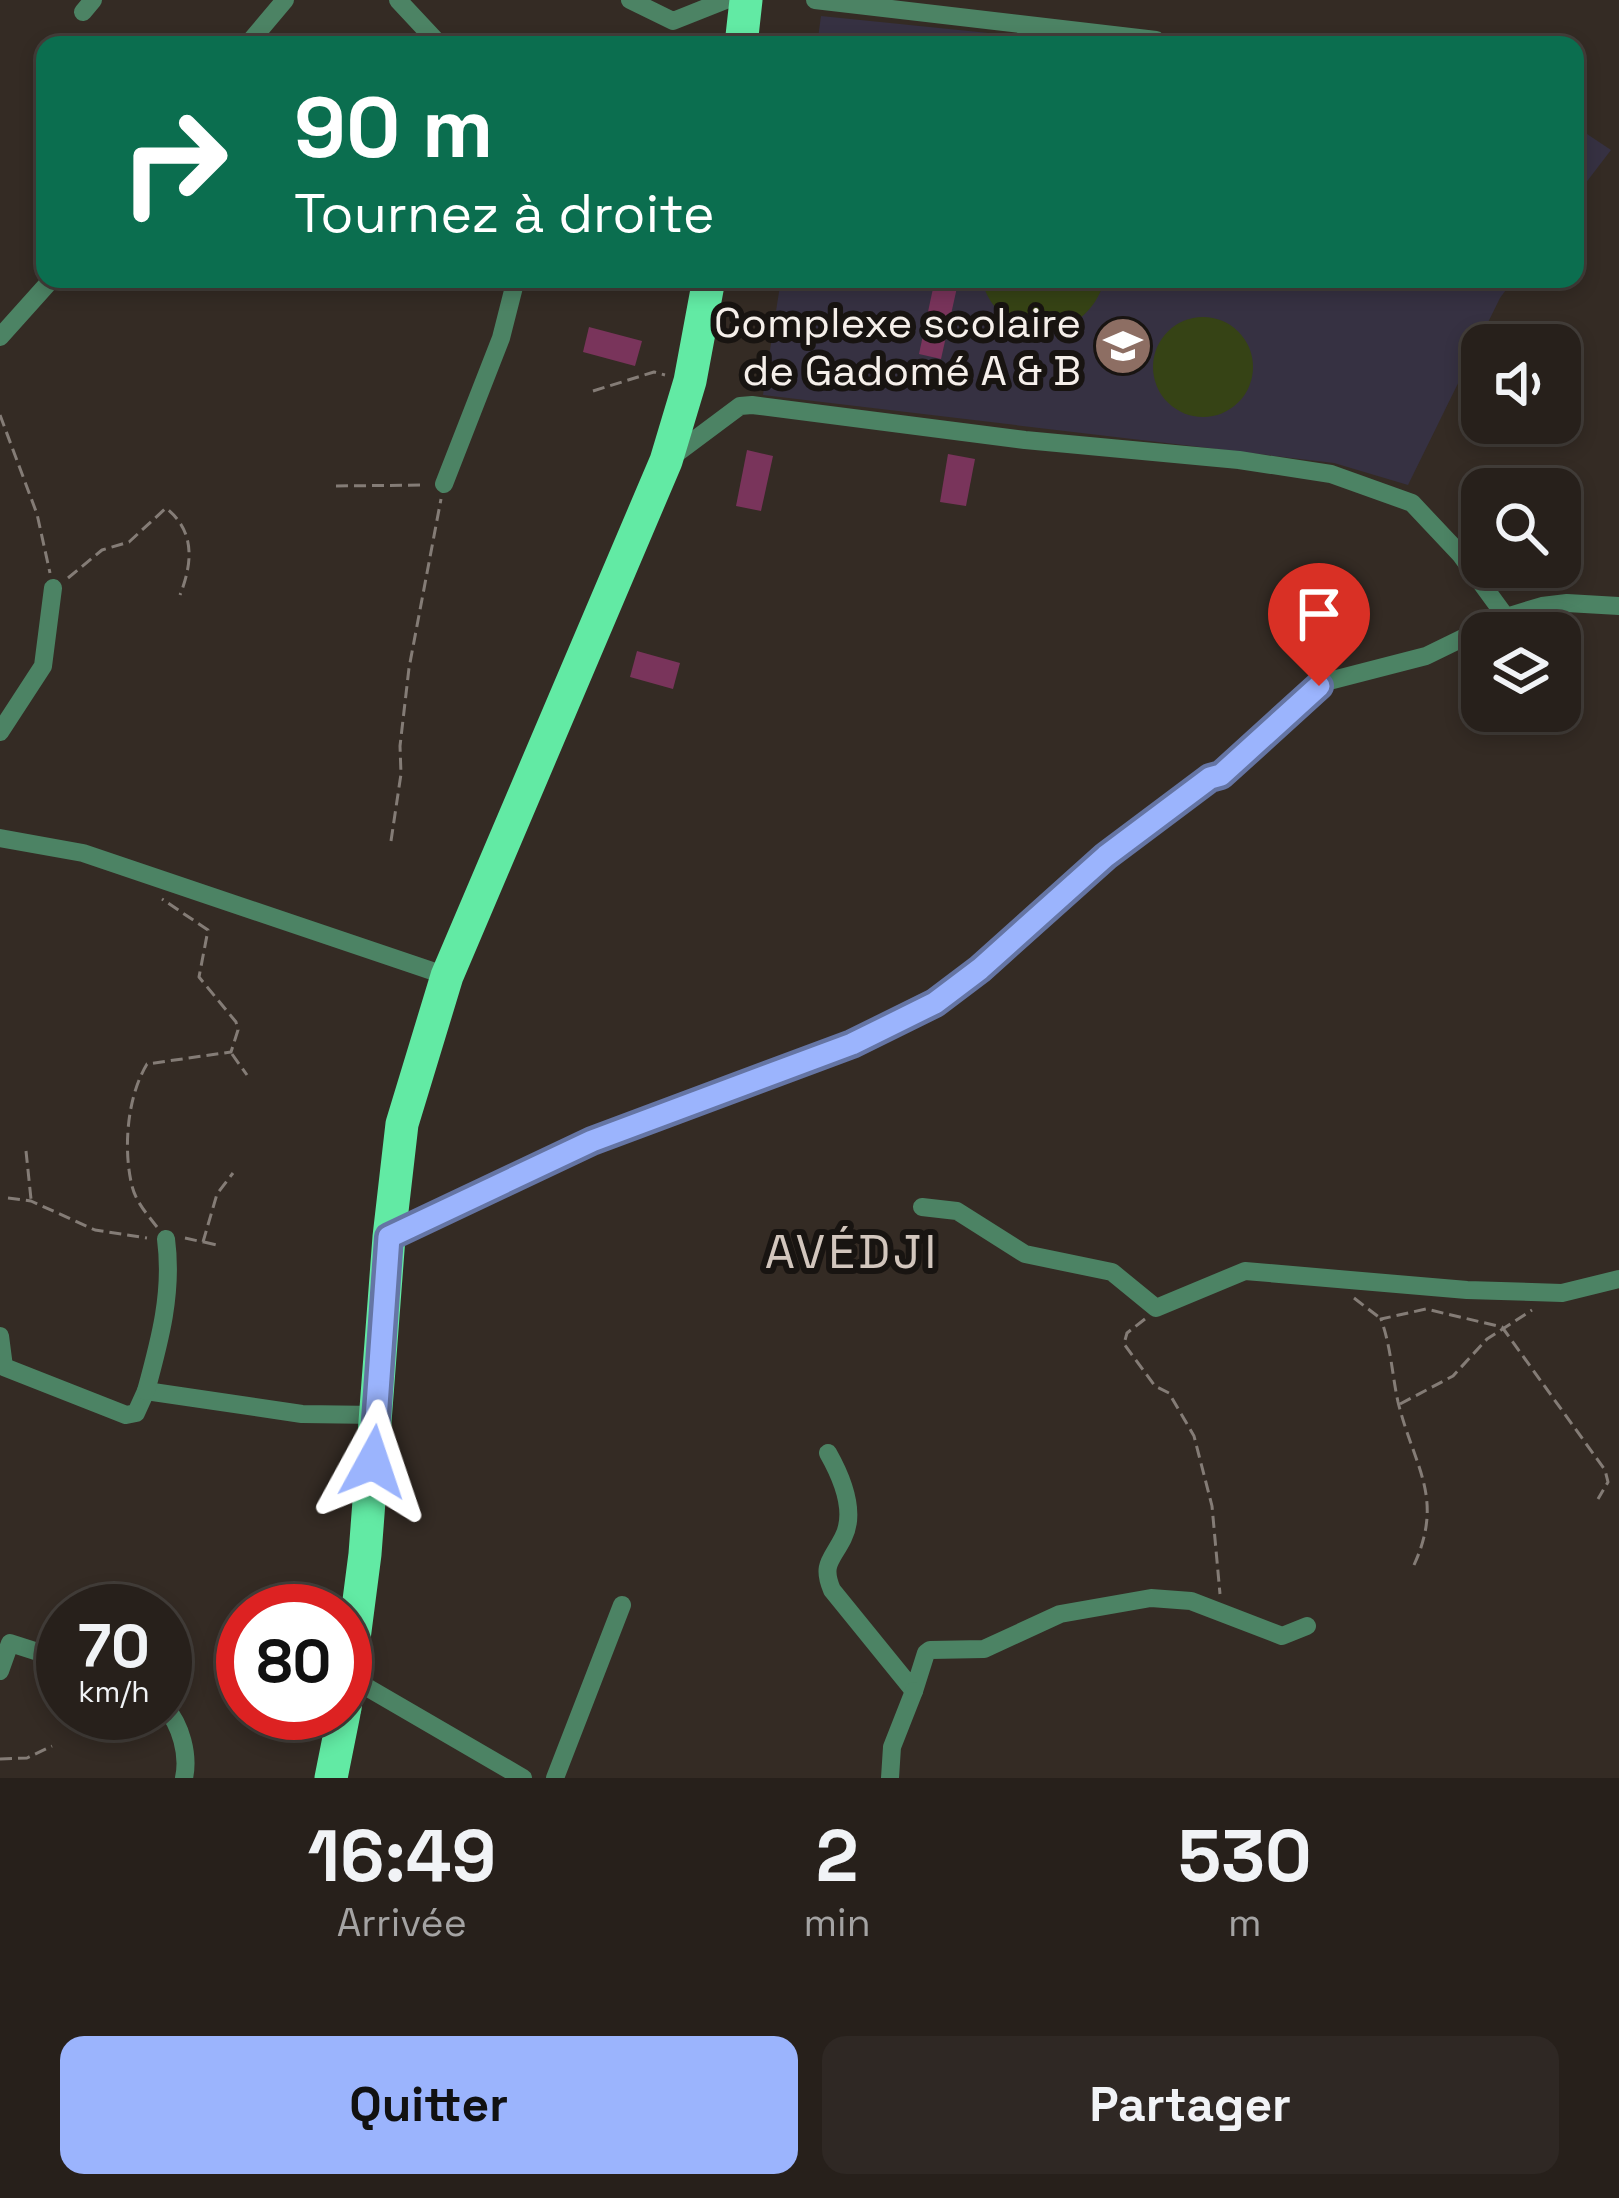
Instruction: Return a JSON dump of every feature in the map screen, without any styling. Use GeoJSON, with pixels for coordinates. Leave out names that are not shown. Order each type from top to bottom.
{"type":"FeatureCollection","features":[{"type":"Feature","properties":{"kind":"highway"},"geometry":{"type":"LineString","coordinates":[[742,36],[746,0]]}},
{"type":"Feature","properties":{"kind":"highway"},"geometry":{"type":"LineString","coordinates":[[359,1584],[402,1124],[447,976],[666,461],[691,381],[707,288]]}},
{"type":"Feature","properties":{"kind":"highway"},"geometry":{"type":"LineString","coordinates":[[331,1778],[339,1740]]}},
{"type":"Feature","properties":{"kind":"street"},"geometry":{"type":"LineString","coordinates":[[255,36],[285,0]]}},
{"type":"Feature","properties":{"kind":"street"},"geometry":{"type":"LineString","coordinates":[[398,0],[432,36]]}},
{"type":"Feature","properties":{"kind":"street"},"geometry":{"type":"LineString","coordinates":[[630,0],[673,21],[726,0]]}},
{"type":"Feature","properties":{"kind":"street"},"geometry":{"type":"LineString","coordinates":[[814,0],[1122,36]]}},
{"type":"Feature","properties":{"kind":"street"},"geometry":{"type":"LineString","coordinates":[[0,337],[44,288]]}},
{"type":"Feature","properties":{"kind":"street"},"geometry":{"type":"LineString","coordinates":[[444,484],[501,338],[514,288]]}},
{"type":"Feature","properties":{"kind":"street"},"geometry":{"type":"LineString","coordinates":[[666,461],[740,406],[752,405],[1314,470],[1412,503],[1460,554],[1502,612]]}},
{"type":"Feature","properties":{"kind":"street"},"geometry":{"type":"LineString","coordinates":[[0,732],[43,666],[53,588]]}},
{"type":"Feature","properties":{"kind":"street"},"geometry":{"type":"LineString","coordinates":[[1528,612],[1567,603],[1619,606]]}},
{"type":"Feature","properties":{"kind":"street"},"geometry":{"type":"LineString","coordinates":[[389,1237],[592,1141],[852,1044],[921,1011],[980,969],[1106,856],[1210,778],[1221,775],[1319,686],[1426,656],[1461,639]]}},
{"type":"Feature","properties":{"kind":"street"},"geometry":{"type":"LineString","coordinates":[[0,838],[107,860],[447,976]]}},
{"type":"Feature","properties":{"kind":"street"},"geometry":{"type":"LineString","coordinates":[[922,1207],[957,1211],[1024,1254],[1112,1272],[1156,1307],[1245,1271],[1562,1293],[1619,1280]]}},
{"type":"Feature","properties":{"kind":"street"},"geometry":{"type":"LineString","coordinates":[[0,1336],[4,1367],[132,1415],[146,1390],[166,1305],[170,1267],[166,1238]]}},
{"type":"Feature","properties":{"kind":"street"},"geometry":{"type":"LineString","coordinates":[[146,1390],[302,1414],[376,1415]]}},
{"type":"Feature","properties":{"kind":"street"},"geometry":{"type":"LineString","coordinates":[[828,1453],[846,1495],[846,1529],[829,1557],[826,1575],[832,1590],[914,1691]]}},
{"type":"Feature","properties":{"kind":"street"},"geometry":{"type":"LineString","coordinates":[[890,1778],[892,1747],[930,1650],[991,1648],[1067,1612],[1150,1598],[1191,1601],[1282,1636],[1307,1626]]}},
{"type":"Feature","properties":{"kind":"street"},"geometry":{"type":"LineString","coordinates":[[555,1778],[622,1605]]}},
{"type":"Feature","properties":{"kind":"street"},"geometry":{"type":"LineString","coordinates":[[0,1671],[5,1641],[36,1651]]}},
{"type":"Feature","properties":{"kind":"street"},"geometry":{"type":"LineString","coordinates":[[372,1711],[524,1778]]}},
{"type":"Feature","properties":{"kind":"street"},"geometry":{"type":"LineString","coordinates":[[180,1740],[186,1771],[204,1778]]}},
{"type":"Feature","properties":{"kind":"path"},"geometry":{"type":"LineString","coordinates":[[593,391],[654,372],[662,374]]}},
{"type":"Feature","properties":{"kind":"path"},"geometry":{"type":"LineString","coordinates":[[0,415],[37,514],[53,588],[102,550],[129,542],[166,508],[172,510],[190,541],[190,568],[180,595]]}},
{"type":"Feature","properties":{"kind":"path"},"geometry":{"type":"LineString","coordinates":[[337,486],[444,484],[409,668],[391,841]]}},
{"type":"Feature","properties":{"kind":"path"},"geometry":{"type":"LineString","coordinates":[[159,897],[208,930],[197,971],[236,1022],[231,1052]]}},
{"type":"Feature","properties":{"kind":"path"},"geometry":{"type":"LineString","coordinates":[[231,1052],[247,1075]]}},
{"type":"Feature","properties":{"kind":"path"},"geometry":{"type":"LineString","coordinates":[[166,1238],[132,1189],[131,1108],[141,1074],[147,1064],[231,1052]]}},
{"type":"Feature","properties":{"kind":"path"},"geometry":{"type":"LineString","coordinates":[[26,1151],[32,1201]]}},
{"type":"Feature","properties":{"kind":"path"},"geometry":{"type":"LineString","coordinates":[[202,1242],[217,1193],[233,1173]]}},
{"type":"Feature","properties":{"kind":"path"},"geometry":{"type":"LineString","coordinates":[[8,1198],[32,1201],[95,1229],[221,1246]]}},
{"type":"Feature","properties":{"kind":"path"},"geometry":{"type":"LineString","coordinates":[[1156,1307],[1127,1333],[1124,1343],[1155,1386],[1168,1394],[1194,1436],[1212,1506],[1222,1614]]}},
{"type":"Feature","properties":{"kind":"path"},"geometry":{"type":"LineString","coordinates":[[1414,1565],[1429,1520],[1381,1319],[1432,1310],[1502,1328],[1605,1470],[1608,1482],[1598,1499]]}},
{"type":"Feature","properties":{"kind":"path"},"geometry":{"type":"LineString","coordinates":[[1399,1404],[1454,1376],[1502,1328]]}},
{"type":"Feature","properties":{"kind":"path"},"geometry":{"type":"LineString","coordinates":[[0,1759],[27,1758],[52,1746]]}},
{"type":"Feature","properties":{"kind":"shaded area"},"geometry":{"type":"Polygon","coordinates":[[[821,16],[1017,36],[818,36],[821,16]]]}},
{"type":"Feature","properties":{"kind":"shaded area"},"geometry":{"type":"Polygon","coordinates":[[[1584,132],[1611,150],[1584,185],[1584,132]]]}},
{"type":"Feature","properties":{"kind":"shaded area","name":"Complexe scolaire de Gadomé A & B"},"geometry":{"type":"Polygon","coordinates":[[[780,288],[1507,288],[1487,324],[1461,324],[1461,377],[1408,485],[1334,463],[763,395],[780,288]]]}},
{"type":"Feature","properties":{"kind":"green space"},"geometry":{"type":"Polygon","coordinates":[[[985,288],[1101,288],[1080,318],[1043,331],[1006,318],[985,288]]]}},
{"type":"Feature","properties":{"kind":"green space"},"geometry":{"type":"Polygon","coordinates":[[[1203,317],[1222,321],[1238,332],[1249,348],[1253,367],[1249,386],[1238,402],[1222,413],[1203,417],[1184,413],[1168,402],[1157,386],[1153,367],[1157,348],[1168,332],[1184,321],[1203,317]]]}},
{"type":"Feature","properties":{"kind":"building"},"geometry":{"type":"Polygon","coordinates":[[[933,288],[957,288],[941,359],[919,354],[933,288]]]}},
{"type":"Feature","properties":{"kind":"building"},"geometry":{"type":"Polygon","coordinates":[[[589,327],[642,341],[635,366],[583,352],[589,327]]]}},
{"type":"Feature","properties":{"kind":"building"},"geometry":{"type":"Polygon","coordinates":[[[747,450],[773,456],[761,511],[736,506],[747,450]]]}},
{"type":"Feature","properties":{"kind":"building"},"geometry":{"type":"Polygon","coordinates":[[[948,454],[975,459],[966,506],[940,502],[948,454]]]}},
{"type":"Feature","properties":{"kind":"building"},"geometry":{"type":"Polygon","coordinates":[[[637,651],[680,663],[673,689],[630,677],[637,651]]]}},
{"type":"Feature","properties":{"kind":"place","name":"Complexe scolaire de Gadomé A & B"},"geometry":{"type":"Point","coordinates":[1123,346]}},
{"type":"Feature","properties":{"kind":"district","name":"AVÉDJI"},"geometry":{"type":"Point","coordinates":[852,1251]}},
{"type":"Feature","properties":{"kind":"route"},"geometry":{"type":"LineString","coordinates":[[373,1462],[389,1237],[543,1162],[852,1044],[935,1003],[1106,856],[1210,778],[1221,775],[1319,686]]}}]}
